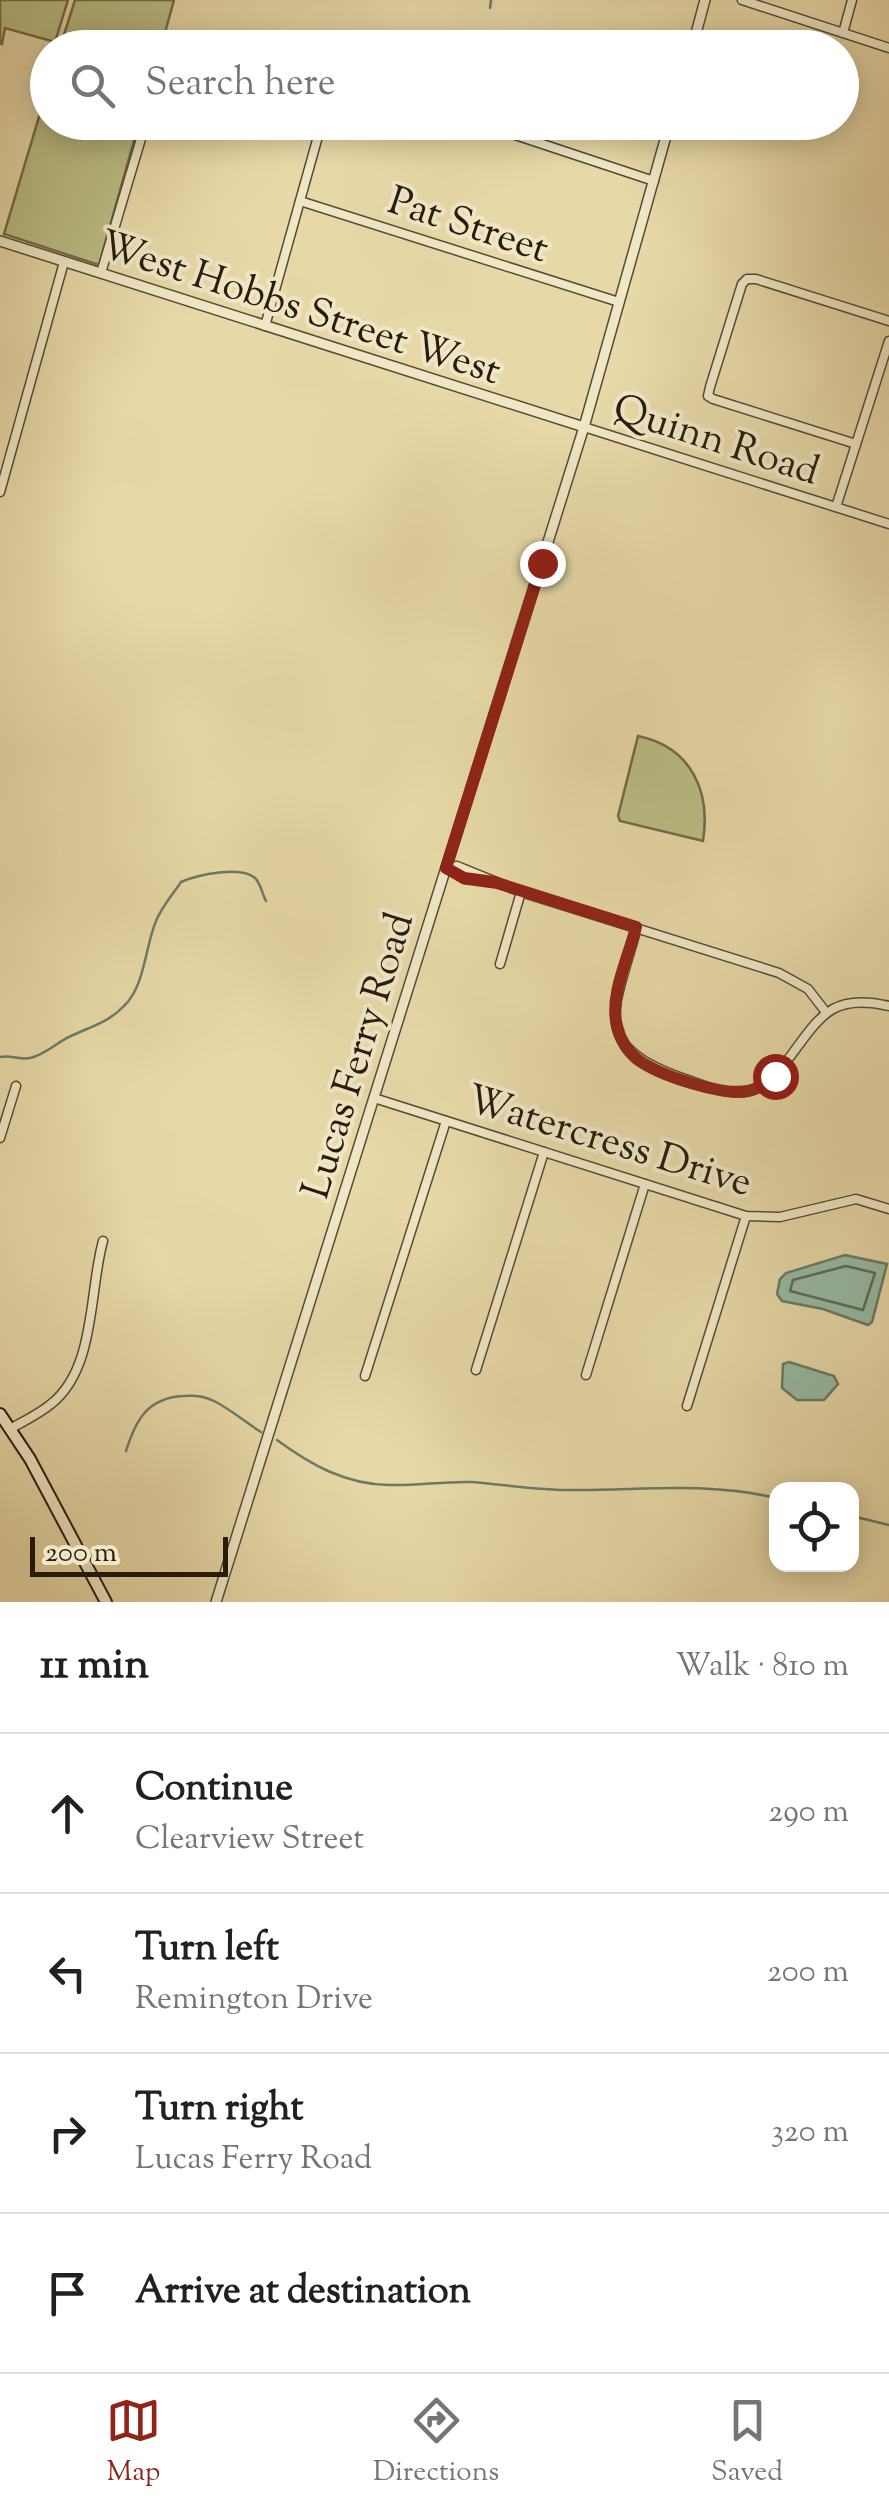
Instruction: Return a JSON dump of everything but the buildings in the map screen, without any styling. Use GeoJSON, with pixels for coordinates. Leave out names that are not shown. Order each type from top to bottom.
{"type":"FeatureCollection","features":[{"type":"Feature","properties":{"kind":"main road"},"geometry":{"type":"LineString","coordinates":[[0,1414],[30,1459],[106,1602]]}},
{"type":"Feature","properties":{"kind":"street"},"geometry":{"type":"LineString","coordinates":[[697,30],[705,0]]}},
{"type":"Feature","properties":{"kind":"street"},"geometry":{"type":"LineString","coordinates":[[742,0],[834,30]]}},
{"type":"Feature","properties":{"kind":"street"},"geometry":{"type":"LineString","coordinates":[[844,30],[852,0]]}},
{"type":"Feature","properties":{"kind":"street"},"geometry":{"type":"LineString","coordinates":[[859,38],[889,48]]}},
{"type":"Feature","properties":{"kind":"street"},"geometry":{"type":"LineString","coordinates":[[101,273],[141,140]]}},
{"type":"Feature","properties":{"kind":"street"},"geometry":{"type":"LineString","coordinates":[[266,326],[317,140]]}},
{"type":"Feature","properties":{"kind":"street"},"geometry":{"type":"LineString","coordinates":[[530,140],[654,181]]}},
{"type":"Feature","properties":{"kind":"street","name":"Lucas Ferry Road"},"geometry":{"type":"LineString","coordinates":[[216,1602],[584,427],[665,140]]}},
{"type":"Feature","properties":{"kind":"street","name":"Pat Street"},"geometry":{"type":"LineString","coordinates":[[300,202],[619,302]]}},
{"type":"Feature","properties":{"kind":"street","name":"West Hobbs Street West"},"geometry":{"type":"LineString","coordinates":[[0,241],[584,427]]}},
{"type":"Feature","properties":{"kind":"street"},"geometry":{"type":"LineString","coordinates":[[0,492],[64,262]]}},
{"type":"Feature","properties":{"kind":"street"},"geometry":{"type":"LineString","coordinates":[[856,444],[713,399],[708,396],[710,386],[746,279],[889,320]]}},
{"type":"Feature","properties":{"kind":"street"},"geometry":{"type":"LineString","coordinates":[[836,507],[889,341]]}},
{"type":"Feature","properties":{"kind":"street","name":"Quinn Road"},"geometry":{"type":"LineString","coordinates":[[584,427],[889,524]]}},
{"type":"Feature","properties":{"kind":"street"},"geometry":{"type":"LineString","coordinates":[[446,868],[464,878],[494,882],[794,979],[808,989],[825,1011]]}},
{"type":"Feature","properties":{"kind":"street"},"geometry":{"type":"LineString","coordinates":[[500,964],[521,892]]}},
{"type":"Feature","properties":{"kind":"street"},"geometry":{"type":"LineString","coordinates":[[636,927],[615,1002],[617,1027],[622,1042],[633,1055],[661,1071],[730,1092],[754,1090],[775,1076],[825,1011],[864,1000],[889,1006]]}},
{"type":"Feature","properties":{"kind":"street"},"geometry":{"type":"LineString","coordinates":[[0,1138],[16,1086]]}},
{"type":"Feature","properties":{"kind":"street","name":"Watercress Drive"},"geometry":{"type":"LineString","coordinates":[[374,1098],[746,1216],[780,1217],[856,1199],[889,1209]]}},
{"type":"Feature","properties":{"kind":"street"},"geometry":{"type":"LineString","coordinates":[[364,1376],[446,1121]]}},
{"type":"Feature","properties":{"kind":"street"},"geometry":{"type":"LineString","coordinates":[[476,1370],[544,1152]]}},
{"type":"Feature","properties":{"kind":"street"},"geometry":{"type":"LineString","coordinates":[[586,1375],[645,1184]]}},
{"type":"Feature","properties":{"kind":"street"},"geometry":{"type":"LineString","coordinates":[[687,1406],[746,1216]]}},
{"type":"Feature","properties":{"kind":"street"},"geometry":{"type":"LineString","coordinates":[[10,1429],[51,1404],[70,1379],[92,1318],[95,1270],[103,1241]]}},
{"type":"Feature","properties":{"kind":"green space"},"geometry":{"type":"Polygon","coordinates":[[[0,0],[68,0],[59,30],[30,30],[30,35],[5,28],[0,43],[0,0]]]}},
{"type":"Feature","properties":{"kind":"green space"},"geometry":{"type":"Polygon","coordinates":[[[75,0],[174,0],[166,30],[65,30],[75,0]]]}},
{"type":"Feature","properties":{"kind":"green space"},"geometry":{"type":"Polygon","coordinates":[[[32,140],[134,140],[99,265],[4,234],[32,140]]]}},
{"type":"Feature","properties":{"kind":"green space"},"geometry":{"type":"Polygon","coordinates":[[[638,736],[672,750],[693,774],[704,805],[703,841],[620,821],[638,736]]]}},
{"type":"Feature","properties":{"kind":"water"},"geometry":{"type":"Polygon","coordinates":[[[845,1255],[887,1264],[868,1325],[823,1309],[782,1301],[777,1294],[780,1279],[786,1273],[845,1255]]]}},
{"type":"Feature","properties":{"kind":"water"},"geometry":{"type":"Polygon","coordinates":[[[789,1362],[834,1376],[838,1384],[824,1400],[797,1400],[782,1388],[783,1364],[789,1362]]]}},
{"type":"Feature","properties":{"kind":"waterway"},"geometry":{"type":"LineString","coordinates":[[490,8],[491,0]]}},
{"type":"Feature","properties":{"kind":"waterway"},"geometry":{"type":"LineString","coordinates":[[0,1057],[35,1056],[118,1012],[136,988],[158,916],[181,882],[208,874],[249,874],[259,883],[266,901]]}},
{"type":"Feature","properties":{"kind":"waterway"},"geometry":{"type":"LineString","coordinates":[[126,1451],[145,1412],[171,1398],[210,1399],[261,1432]]}},
{"type":"Feature","properties":{"kind":"waterway"},"geometry":{"type":"LineString","coordinates":[[277,1440],[329,1472],[372,1484],[472,1482],[566,1490],[702,1488],[769,1497]]}},
{"type":"Feature","properties":{"kind":"waterway"},"geometry":{"type":"LineString","coordinates":[[859,1518],[889,1525]]}},
{"type":"Feature","properties":{"kind":"route"},"geometry":{"type":"LineString","coordinates":[[542,563],[446,868],[464,878],[494,882],[636,927],[615,1002],[622,1042],[639,1060],[661,1071],[730,1092],[754,1090],[775,1076]]}}]}
